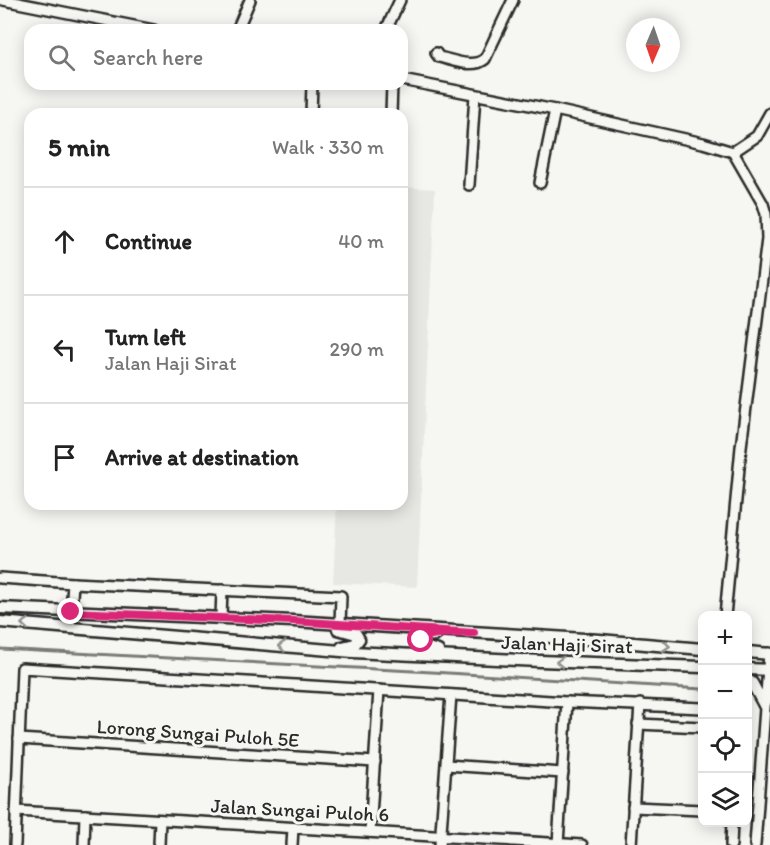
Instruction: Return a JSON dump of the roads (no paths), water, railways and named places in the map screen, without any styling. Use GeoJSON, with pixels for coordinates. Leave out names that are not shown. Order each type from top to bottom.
{"type":"FeatureCollection","features":[{"type":"Feature","properties":{"kind":"main road","name":"Jalan Haji Sirat"},"geometry":{"type":"LineString","coordinates":[[0,608],[293,621],[600,640],[698,649]]}},
{"type":"Feature","properties":{"kind":"main road"},"geometry":{"type":"LineString","coordinates":[[293,621],[347,630],[356,634],[358,639],[355,644],[348,646],[312,649]]}},
{"type":"Feature","properties":{"kind":"main road","name":"Jalan Haji Sirat"},"geometry":{"type":"LineString","coordinates":[[0,622],[312,649],[698,668]]}},
{"type":"Feature","properties":{"kind":"main road"},"geometry":{"type":"LineString","coordinates":[[474,633],[424,636],[420,643],[427,649],[477,658]]}},
{"type":"Feature","properties":{"kind":"main road"},"geometry":{"type":"LineString","coordinates":[[752,652],[769,654]]}},
{"type":"Feature","properties":{"kind":"main road"},"geometry":{"type":"LineString","coordinates":[[752,669],[769,670]]}},
{"type":"Feature","properties":{"kind":"main road"},"geometry":{"type":"LineString","coordinates":[[752,684],[766,710]]}},
{"type":"Feature","properties":{"kind":"main road"},"geometry":{"type":"LineString","coordinates":[[766,710],[770,693]]}},
{"type":"Feature","properties":{"kind":"street"},"geometry":{"type":"LineString","coordinates":[[3,0],[124,24]]}},
{"type":"Feature","properties":{"kind":"street"},"geometry":{"type":"LineString","coordinates":[[240,24],[250,0]]}},
{"type":"Feature","properties":{"kind":"street"},"geometry":{"type":"LineString","coordinates":[[389,24],[400,0]]}},
{"type":"Feature","properties":{"kind":"street"},"geometry":{"type":"LineString","coordinates":[[436,53],[439,57],[472,64],[479,63],[485,58],[513,0]]}},
{"type":"Feature","properties":{"kind":"street"},"geometry":{"type":"LineString","coordinates":[[408,81],[555,110],[703,143],[733,153],[763,204],[766,214],[766,239],[741,447],[725,611]]}},
{"type":"Feature","properties":{"kind":"street"},"geometry":{"type":"LineString","coordinates":[[311,108],[312,90]]}},
{"type":"Feature","properties":{"kind":"street"},"geometry":{"type":"LineString","coordinates":[[391,108],[392,90]]}},
{"type":"Feature","properties":{"kind":"street"},"geometry":{"type":"LineString","coordinates":[[469,185],[475,94]]}},
{"type":"Feature","properties":{"kind":"street"},"geometry":{"type":"LineString","coordinates":[[540,183],[555,110]]}},
{"type":"Feature","properties":{"kind":"street"},"geometry":{"type":"LineString","coordinates":[[733,153],[757,136],[770,113]]}},
{"type":"Feature","properties":{"kind":"street"},"geometry":{"type":"LineString","coordinates":[[0,578],[341,596],[340,624]]}},
{"type":"Feature","properties":{"kind":"street"},"geometry":{"type":"LineString","coordinates":[[71,612],[73,583]]}},
{"type":"Feature","properties":{"kind":"street"},"geometry":{"type":"LineString","coordinates":[[221,617],[222,590]]}},
{"type":"Feature","properties":{"kind":"street"},"geometry":{"type":"LineString","coordinates":[[755,845],[769,654]]}},
{"type":"Feature","properties":{"kind":"street"},"geometry":{"type":"LineString","coordinates":[[15,845],[22,668],[567,702],[698,708]]}},
{"type":"Feature","properties":{"kind":"street"},"geometry":{"type":"LineString","coordinates":[[370,832],[379,690]]}},
{"type":"Feature","properties":{"kind":"street"},"geometry":{"type":"LineString","coordinates":[[440,841],[451,695]]}},
{"type":"Feature","properties":{"kind":"street"},"geometry":{"type":"LineString","coordinates":[[558,844],[567,702]]}},
{"type":"Feature","properties":{"kind":"street"},"geometry":{"type":"LineString","coordinates":[[631,845],[640,705]]}},
{"type":"Feature","properties":{"kind":"street"},"geometry":{"type":"LineString","coordinates":[[638,724],[698,727]]}},
{"type":"Feature","properties":{"kind":"street","name":"Lorong Sungai Puloh 5E"},"geometry":{"type":"LineString","coordinates":[[19,739],[375,762]]}},
{"type":"Feature","properties":{"kind":"street"},"geometry":{"type":"LineString","coordinates":[[446,765],[563,773]]}},
{"type":"Feature","properties":{"kind":"street"},"geometry":{"type":"LineString","coordinates":[[759,783],[770,784]]}},
{"type":"Feature","properties":{"kind":"street"},"geometry":{"type":"LineString","coordinates":[[633,807],[698,810]]}},
{"type":"Feature","properties":{"kind":"street","name":"Jalan Sungai Puloh 6"},"geometry":{"type":"LineString","coordinates":[[16,811],[370,832],[440,841],[582,845]]}},
{"type":"Feature","properties":{"kind":"street"},"geometry":{"type":"LineString","coordinates":[[84,845],[85,815]]}},
{"type":"Feature","properties":{"kind":"street"},"geometry":{"type":"LineString","coordinates":[[159,845],[160,820]]}},
{"type":"Feature","properties":{"kind":"street"},"geometry":{"type":"LineString","coordinates":[[731,845],[732,827]]}},
{"type":"Feature","properties":{"kind":"street"},"geometry":{"type":"LineString","coordinates":[[292,845],[293,828]]}},
{"type":"Feature","properties":{"kind":"waterway"},"geometry":{"type":"LineString","coordinates":[[0,649],[698,689]]}}]}
